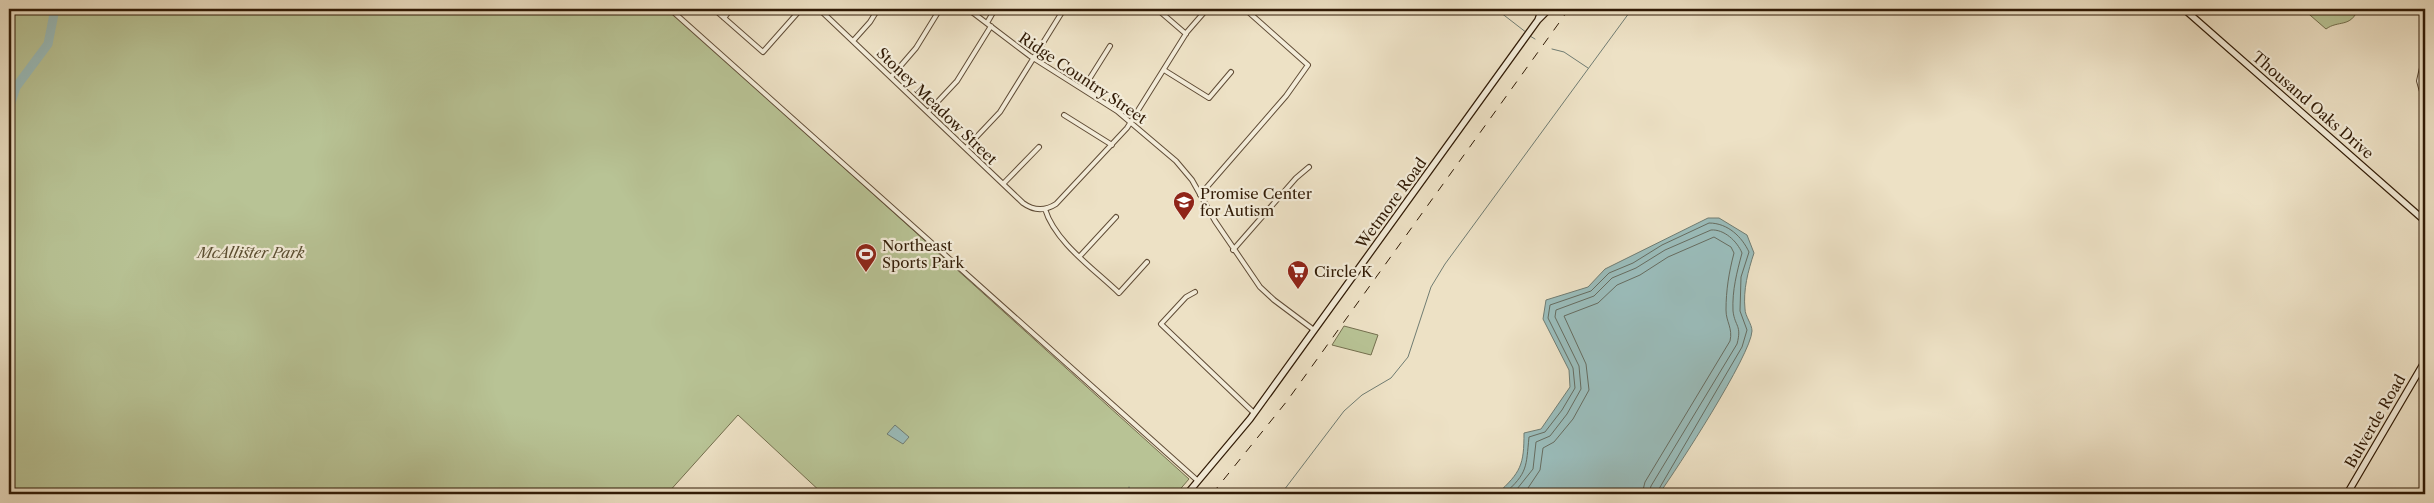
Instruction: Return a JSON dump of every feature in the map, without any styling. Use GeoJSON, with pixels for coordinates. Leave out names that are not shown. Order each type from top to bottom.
{"type":"FeatureCollection","features":[{"type":"Feature","properties":{"kind":"main road","name":"Wetmore Road"},"geometry":{"type":"LineString","coordinates":[[1538,20],[1542,9]]}},
{"type":"Feature","properties":{"kind":"main road","name":"Wetmore Road"},"geometry":{"type":"LineString","coordinates":[[1187,494],[1254,413],[1538,20],[1549,9]]}},
{"type":"Feature","properties":{"kind":"main road","name":"Thousand Oaks Drive"},"geometry":{"type":"LineString","coordinates":[[2184,9],[2425,221]]}},
{"type":"Feature","properties":{"kind":"main road","name":"Bulverde Road"},"geometry":{"type":"LineString","coordinates":[[2347,494],[2425,360]]}},
{"type":"Feature","properties":{"kind":"street"},"geometry":{"type":"LineString","coordinates":[[670,9],[1198,481]]}},
{"type":"Feature","properties":{"kind":"street"},"geometry":{"type":"LineString","coordinates":[[714,9],[762,52],[801,9]]}},
{"type":"Feature","properties":{"kind":"street"},"geometry":{"type":"LineString","coordinates":[[724,18],[732,9]]}},
{"type":"Feature","properties":{"kind":"street","name":"Stoney Meadow Street"},"geometry":{"type":"LineString","coordinates":[[819,9],[1025,205],[1035,209],[1045,209]]}},
{"type":"Feature","properties":{"kind":"street"},"geometry":{"type":"LineString","coordinates":[[853,41],[870,22],[878,9]]}},
{"type":"Feature","properties":{"kind":"street"},"geometry":{"type":"LineString","coordinates":[[891,77],[916,48],[940,9]]}},
{"type":"Feature","properties":{"kind":"street","name":"Ridge Country Street"},"geometry":{"type":"LineString","coordinates":[[968,9],[1033,58],[1132,122],[1176,162],[1192,180],[1233,250],[1267,295],[1314,330]]}},
{"type":"Feature","properties":{"kind":"street"},"geometry":{"type":"LineString","coordinates":[[987,23],[996,9]]}},
{"type":"Feature","properties":{"kind":"street"},"geometry":{"type":"LineString","coordinates":[[966,148],[1000,112],[1064,9]]}},
{"type":"Feature","properties":{"kind":"street"},"geometry":{"type":"LineString","coordinates":[[1157,9],[1186,34]]}},
{"type":"Feature","properties":{"kind":"street"},"geometry":{"type":"LineString","coordinates":[[1146,262],[1119,293],[1052,228],[1045,209],[1056,204],[1132,122],[1186,34],[1207,9]]}},
{"type":"Feature","properties":{"kind":"street"},"geometry":{"type":"LineString","coordinates":[[1200,195],[1286,96],[1308,65],[1245,9]]}},
{"type":"Feature","properties":{"kind":"street"},"geometry":{"type":"LineString","coordinates":[[928,112],[957,81],[991,26]]}},
{"type":"Feature","properties":{"kind":"street"},"geometry":{"type":"LineString","coordinates":[[1083,89],[1110,46]]}},
{"type":"Feature","properties":{"kind":"street"},"geometry":{"type":"LineString","coordinates":[[2425,55],[2420,71],[2425,102]]}},
{"type":"Feature","properties":{"kind":"street"},"geometry":{"type":"LineString","coordinates":[[1164,70],[1209,98],[1230,72]]}},
{"type":"Feature","properties":{"kind":"street"},"geometry":{"type":"LineString","coordinates":[[1064,115],[1112,145]]}},
{"type":"Feature","properties":{"kind":"street"},"geometry":{"type":"LineString","coordinates":[[1003,184],[1039,147]]}},
{"type":"Feature","properties":{"kind":"street"},"geometry":{"type":"LineString","coordinates":[[1233,250],[1296,178],[1309,167]]}},
{"type":"Feature","properties":{"kind":"street"},"geometry":{"type":"LineString","coordinates":[[1080,256],[1116,217]]}},
{"type":"Feature","properties":{"kind":"street"},"geometry":{"type":"LineString","coordinates":[[1195,292],[1186,297],[1161,324],[1254,413]]}},
{"type":"Feature","properties":{"kind":"green space","name":"McAllister Park"},"geometry":{"type":"Polygon","coordinates":[[[9,9],[668,9],[1189,479],[1176,494],[823,494],[738,415],[667,494],[9,494],[9,9]]]}},
{"type":"Feature","properties":{"kind":"green space"},"geometry":{"type":"Polygon","coordinates":[[[2303,9],[2358,9],[2352,19],[2326,29],[2303,9]]]}},
{"type":"Feature","properties":{"kind":"green space"},"geometry":{"type":"Polygon","coordinates":[[[1344,326],[1378,335],[1371,355],[1332,345],[1344,326]]]}},
{"type":"Feature","properties":{"kind":"water"},"geometry":{"type":"Polygon","coordinates":[[[1708,218],[1719,218],[1747,235],[1754,253],[1745,288],[1745,312],[1752,331],[1740,363],[1727,387],[1659,494],[1497,494],[1511,480],[1520,467],[1524,433],[1541,429],[1570,387],[1569,370],[1543,319],[1546,300],[1588,287],[1605,269],[1708,218]]]}},
{"type":"Feature","properties":{"kind":"water"},"geometry":{"type":"Polygon","coordinates":[[[895,425],[909,437],[903,444],[887,434],[895,425]]]}},
{"type":"Feature","properties":{"kind":"waterway"},"geometry":{"type":"LineString","coordinates":[[9,109],[16,87],[48,44],[55,9]]}},
{"type":"Feature","properties":{"kind":"waterway"},"geometry":{"type":"LineString","coordinates":[[1496,9],[1527,33]]}},
{"type":"Feature","properties":{"kind":"waterway"},"geometry":{"type":"LineString","coordinates":[[1281,494],[1344,411],[1362,395],[1391,378],[1408,357],[1431,287],[1445,264],[1632,9]]}},
{"type":"Feature","properties":{"kind":"waterway"},"geometry":{"type":"LineString","coordinates":[[1530,36],[1535,39]]}},
{"type":"Feature","properties":{"kind":"waterway"},"geometry":{"type":"LineString","coordinates":[[1552,49],[1564,52],[1588,68]]}},
{"type":"Feature","properties":{"kind":"waterway"},"geometry":{"type":"LineString","coordinates":[[1129,487],[1129,494]]}},
{"type":"Feature","properties":{"kind":"railway"},"geometry":{"type":"LineString","coordinates":[[1212,494],[1287,401],[1569,9]]}},
{"type":"Feature","properties":{"kind":"place","name":"Promise Center for Autism"},"geometry":{"type":"Point","coordinates":[1184,221]}},
{"type":"Feature","properties":{"kind":"place","name":"Northeast Sports Park"},"geometry":{"type":"Point","coordinates":[866,273]}},
{"type":"Feature","properties":{"kind":"place","name":"Circle K"},"geometry":{"type":"Point","coordinates":[1298,290]}}]}
